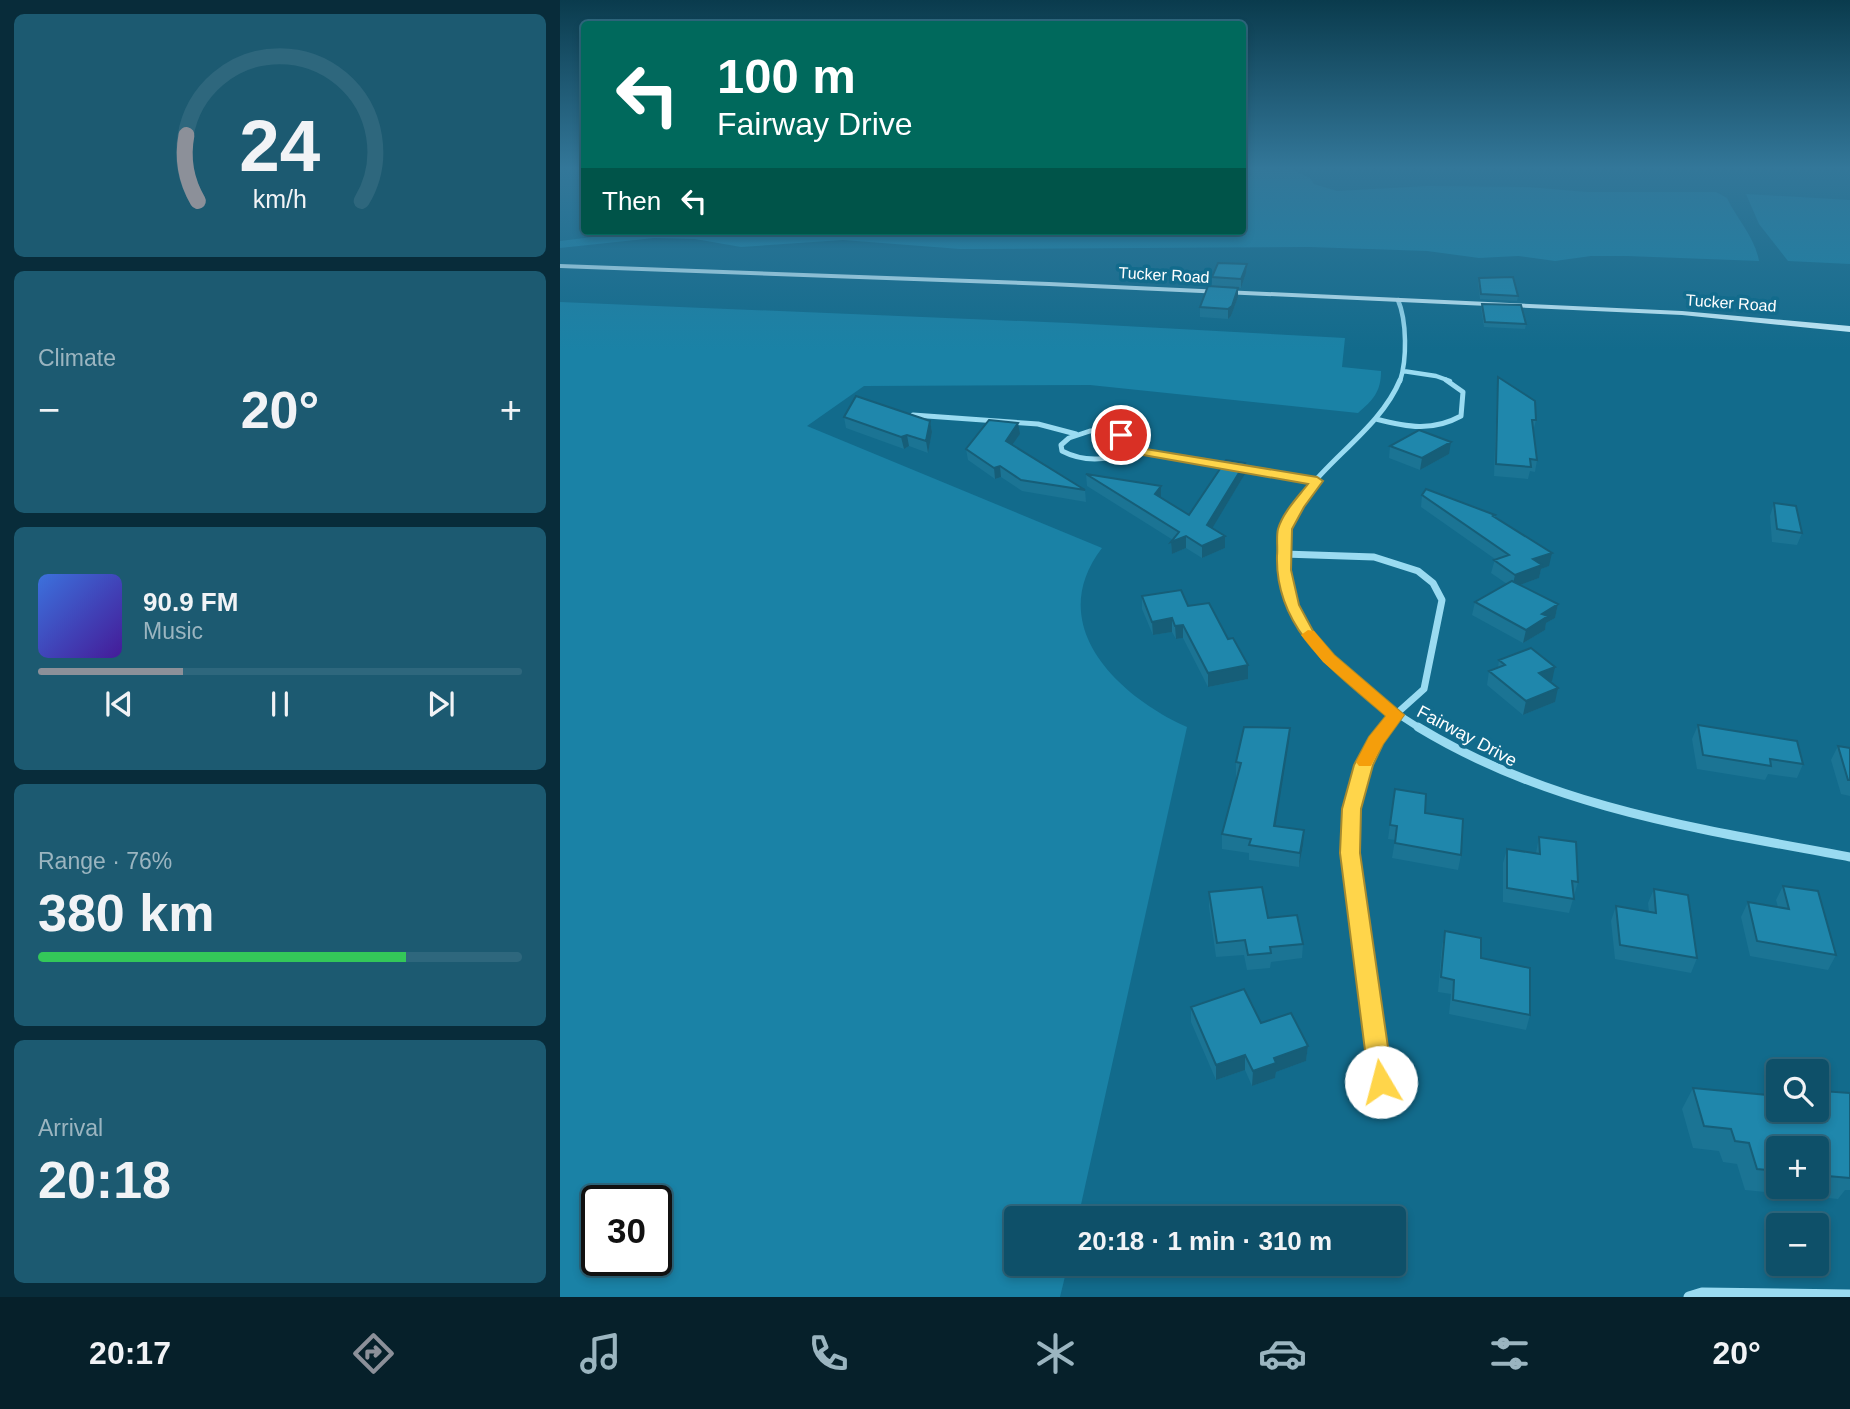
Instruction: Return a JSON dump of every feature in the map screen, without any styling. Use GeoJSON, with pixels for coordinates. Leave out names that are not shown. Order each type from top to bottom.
{"type":"FeatureCollection","features":[{"type":"Feature","properties":{"kind":"main road","name":"Tucker Road"},"geometry":{"type":"LineString","coordinates":[[560,266],[1002,282],[1728,316],[1850,329]]}},
{"type":"Feature","properties":{"kind":"street","name":"Fairway Drive"},"geometry":{"type":"LineString","coordinates":[[1398,300],[1402,313],[1403,371],[1395,393],[1376,419],[1317,481],[1290,517],[1285,529],[1286,587],[1291,605],[1307,633],[1329,659],[1395,715],[1439,742],[1491,768],[1594,806],[1653,821],[1850,858]]}},
{"type":"Feature","properties":{"kind":"street"},"geometry":{"type":"LineString","coordinates":[[1376,419],[1417,428],[1444,427],[1461,415],[1464,391],[1455,382],[1403,371]]}},
{"type":"Feature","properties":{"kind":"street"},"geometry":{"type":"LineString","coordinates":[[913,415],[1028,422],[1076,434]]}},
{"type":"Feature","properties":{"kind":"street"},"geometry":{"type":"LineString","coordinates":[[1136,451],[1129,439],[1121,435],[1090,431],[1076,434],[1061,445],[1062,451],[1073,457],[1098,461],[1136,451],[1317,481]]}},
{"type":"Feature","properties":{"kind":"street"},"geometry":{"type":"LineString","coordinates":[[1284,554],[1342,554],[1384,559],[1418,573],[1440,591],[1442,600],[1424,689],[1395,715],[1375,742],[1363,765],[1351,809],[1350,853],[1385,1108]]}},
{"type":"Feature","properties":{"kind":"street"},"geometry":{"type":"LineString","coordinates":[[1689,1297],[1702,1293],[1850,1295]]}},
{"type":"Feature","properties":{"kind":"shaded area"},"geometry":{"type":"Polygon","coordinates":[[[1246,230],[1745,230],[1759,261],[1591,256],[1555,261],[1518,256],[1479,258],[1427,251],[1309,247],[960,249],[843,240],[741,247],[695,239],[654,238],[560,248],[560,241],[609,235],[1246,235],[1246,230]]]}},
{"type":"Feature","properties":{"kind":"shaded area"},"geometry":{"type":"Polygon","coordinates":[[[1763,230],[1850,230],[1850,264],[1788,261],[1763,230]]]}},
{"type":"Feature","properties":{"kind":"shaded area"},"geometry":{"type":"Polygon","coordinates":[[[560,302],[1069,323],[1345,338],[1342,367],[1381,371],[1380,385],[1375,395],[1358,413],[1090,385],[864,386],[807,426],[1102,548],[1086,577],[1081,604],[1085,630],[1096,655],[1114,677],[1136,697],[1187,727],[1081,1206],[1004,1206],[1004,1276],[1065,1276],[1060,1297],[560,1297],[560,302]]]}},
{"type":"Feature","properties":{"kind":"building"},"geometry":{"type":"Polygon","coordinates":[[[1218,263],[1247,264],[1241,279],[1212,277],[1218,263]]]}},
{"type":"Feature","properties":{"kind":"building"},"geometry":{"type":"Polygon","coordinates":[[[1513,277],[1518,296],[1481,294],[1479,278],[1513,277]]]}},
{"type":"Feature","properties":{"kind":"building"},"geometry":{"type":"Polygon","coordinates":[[[1208,286],[1238,288],[1232,306],[1228,309],[1200,307],[1208,286]]]}},
{"type":"Feature","properties":{"kind":"building"},"geometry":{"type":"Polygon","coordinates":[[[1482,304],[1521,305],[1526,324],[1485,322],[1482,304]]]}},
{"type":"Feature","properties":{"kind":"building"},"geometry":{"type":"Polygon","coordinates":[[[1498,377],[1535,401],[1536,420],[1532,420],[1537,460],[1530,459],[1531,467],[1496,464],[1498,377]]]}},
{"type":"Feature","properties":{"kind":"building"},"geometry":{"type":"Polygon","coordinates":[[[856,396],[930,421],[926,441],[907,435],[901,437],[844,417],[856,396]]]}},
{"type":"Feature","properties":{"kind":"building"},"geometry":{"type":"Polygon","coordinates":[[[989,420],[1018,423],[1006,441],[1085,490],[1021,480],[1000,466],[994,468],[966,449],[989,420]]]}},
{"type":"Feature","properties":{"kind":"building"},"geometry":{"type":"Polygon","coordinates":[[[1419,430],[1451,442],[1422,458],[1390,446],[1419,430]]]}},
{"type":"Feature","properties":{"kind":"building"},"geometry":{"type":"Polygon","coordinates":[[[1226,460],[1245,463],[1207,525],[1225,536],[1202,546],[1186,536],[1171,542],[1179,532],[1086,474],[1161,486],[1155,494],[1189,515],[1226,460]]]}},
{"type":"Feature","properties":{"kind":"building"},"geometry":{"type":"Polygon","coordinates":[[[1426,489],[1495,515],[1493,516],[1552,553],[1533,559],[1542,565],[1515,575],[1494,560],[1509,555],[1422,495],[1426,489]]]}},
{"type":"Feature","properties":{"kind":"building"},"geometry":{"type":"Polygon","coordinates":[[[1774,503],[1796,506],[1802,533],[1777,529],[1774,503]]]}},
{"type":"Feature","properties":{"kind":"building"},"geometry":{"type":"Polygon","coordinates":[[[1512,581],[1558,604],[1542,614],[1548,616],[1526,630],[1475,602],[1512,581]]]}},
{"type":"Feature","properties":{"kind":"building"},"geometry":{"type":"Polygon","coordinates":[[[1181,590],[1188,606],[1209,603],[1228,639],[1233,638],[1248,665],[1208,673],[1183,625],[1175,626],[1172,618],[1152,622],[1142,596],[1181,590]]]}},
{"type":"Feature","properties":{"kind":"building"},"geometry":{"type":"Polygon","coordinates":[[[1531,648],[1555,667],[1539,673],[1558,688],[1526,701],[1489,671],[1505,665],[1499,660],[1531,648]]]}},
{"type":"Feature","properties":{"kind":"building"},"geometry":{"type":"Polygon","coordinates":[[[1698,725],[1797,741],[1803,764],[1770,759],[1771,766],[1703,755],[1698,725]]]}},
{"type":"Feature","properties":{"kind":"building"},"geometry":{"type":"Polygon","coordinates":[[[1244,727],[1290,728],[1274,826],[1304,830],[1300,853],[1249,845],[1251,839],[1222,834],[1241,763],[1236,762],[1244,727]]]}},
{"type":"Feature","properties":{"kind":"building"},"geometry":{"type":"Polygon","coordinates":[[[1838,746],[1850,748],[1850,780],[1848,780],[1838,746]]]}},
{"type":"Feature","properties":{"kind":"building"},"geometry":{"type":"Polygon","coordinates":[[[1395,789],[1426,794],[1425,813],[1463,819],[1461,855],[1395,843],[1397,826],[1390,825],[1395,789]]]}},
{"type":"Feature","properties":{"kind":"building"},"geometry":{"type":"Polygon","coordinates":[[[1539,837],[1576,842],[1578,882],[1572,881],[1574,899],[1507,888],[1507,849],[1540,854],[1539,837]]]}},
{"type":"Feature","properties":{"kind":"building"},"geometry":{"type":"Polygon","coordinates":[[[1783,886],[1818,891],[1836,955],[1757,941],[1748,902],[1789,909],[1783,886]]]}},
{"type":"Feature","properties":{"kind":"building"},"geometry":{"type":"Polygon","coordinates":[[[1262,887],[1268,918],[1297,915],[1303,944],[1270,947],[1271,953],[1248,955],[1245,940],[1217,943],[1209,892],[1262,887]]]}},
{"type":"Feature","properties":{"kind":"building"},"geometry":{"type":"Polygon","coordinates":[[[1654,889],[1688,895],[1697,958],[1620,945],[1616,906],[1656,913],[1654,889]]]}},
{"type":"Feature","properties":{"kind":"building"},"geometry":{"type":"Polygon","coordinates":[[[1445,931],[1481,938],[1481,958],[1530,968],[1530,1015],[1453,1000],[1454,980],[1441,977],[1445,931]]]}},
{"type":"Feature","properties":{"kind":"building"},"geometry":{"type":"Polygon","coordinates":[[[1244,989],[1261,1023],[1291,1013],[1308,1046],[1274,1058],[1276,1063],[1253,1071],[1245,1055],[1216,1065],[1191,1007],[1244,989]]]}},
{"type":"Feature","properties":{"kind":"building"},"geometry":{"type":"Polygon","coordinates":[[[1693,1088],[1766,1095],[1766,1122],[1829,1122],[1829,1092],[1850,1093],[1850,1178],[1829,1176],[1829,1136],[1766,1136],[1766,1170],[1757,1169],[1749,1143],[1735,1141],[1731,1129],[1704,1126],[1693,1088]]]}},
{"type":"Feature","properties":{"kind":"slow traffic"},"geometry":{"type":"LineString","coordinates":[[1308,635],[1329,659],[1395,715],[1375,742],[1365,762]]}},
{"type":"Feature","properties":{"kind":"route"},"geometry":{"type":"LineString","coordinates":[[1121,435],[1129,439],[1136,451],[1317,481],[1290,517],[1285,529],[1284,570],[1291,605],[1307,633],[1329,659],[1395,715],[1375,742],[1363,765],[1351,809],[1350,853],[1381,1082]]}}]}
